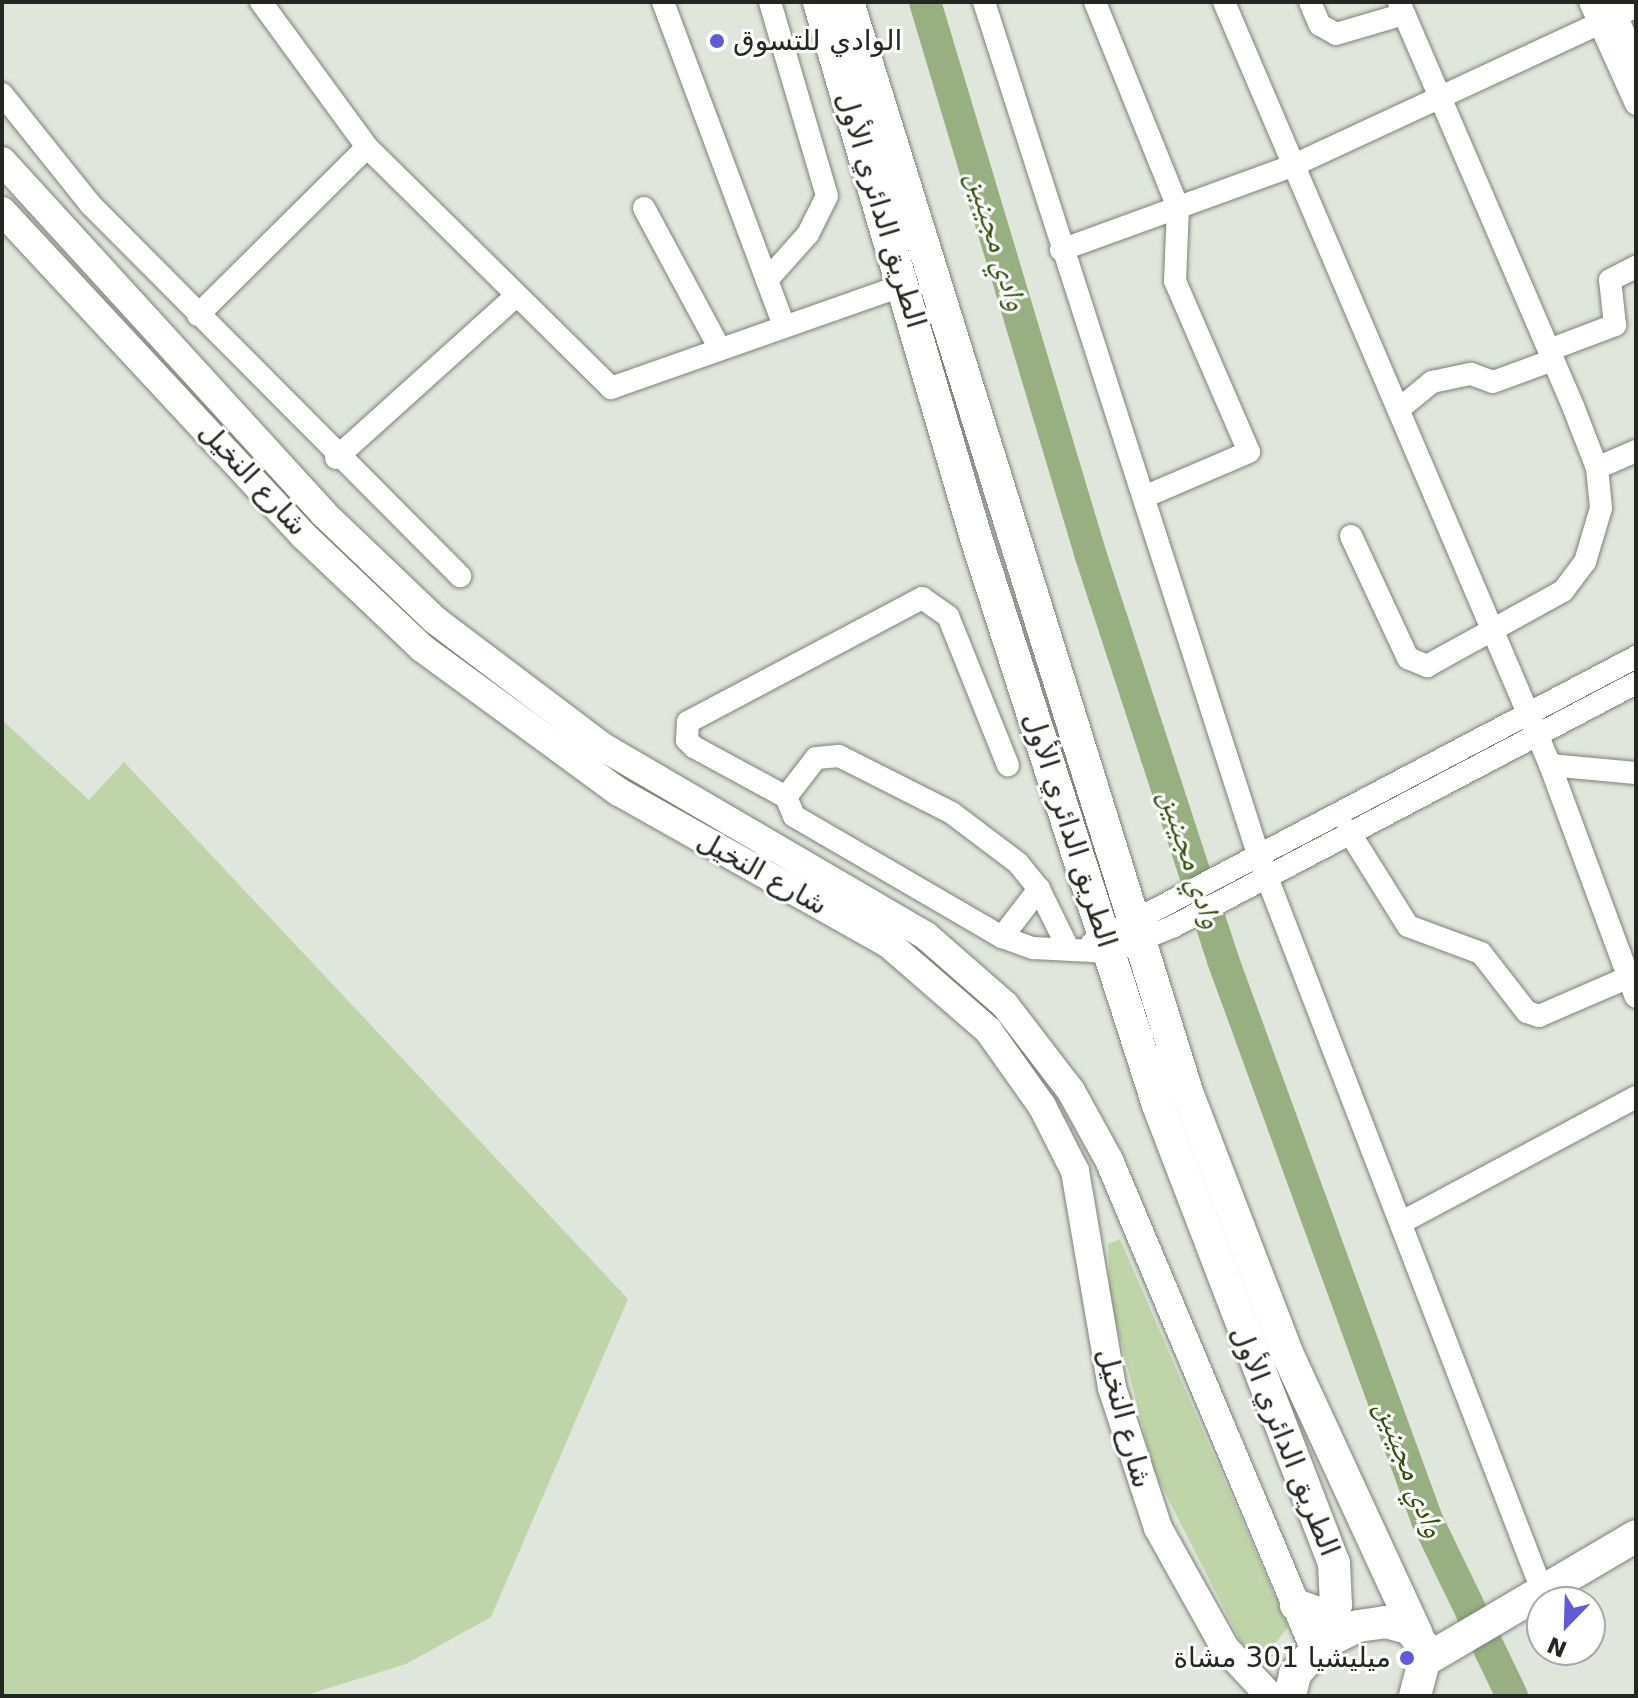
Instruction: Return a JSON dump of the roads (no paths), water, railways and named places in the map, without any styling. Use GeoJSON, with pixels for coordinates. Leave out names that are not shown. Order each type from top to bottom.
{"type":"FeatureCollection","features":[{"type":"Feature","properties":{"kind":"highway","name":"الطريق الدائري الأول"},"geometry":{"type":"LineString","coordinates":[[819,2],[976,538],[1163,1120],[1281,1439],[1330,1549],[1336,1605],[1317,1648],[1295,1674],[1290,1696]]}},
{"type":"Feature","properties":{"kind":"highway","name":"الطريق الدائري الأول"},"geometry":{"type":"LineString","coordinates":[[848,2],[1107,941],[1187,1092],[1288,1355],[1432,1642],[1446,1696]]}},
{"type":"Feature","properties":{"kind":"highway"},"geometry":{"type":"LineString","coordinates":[[1415,1696],[1432,1642],[1502,1603],[1536,1575],[1585,1562],[1636,1536]]}},
{"type":"Feature","properties":{"kind":"highway"},"geometry":{"type":"LineString","coordinates":[[1502,1603],[1557,1588],[1585,1562]]}},
{"type":"Feature","properties":{"kind":"highway"},"geometry":{"type":"LineString","coordinates":[[1296,1605],[1312,1614],[1336,1605]]}},
{"type":"Feature","properties":{"kind":"highway"},"geometry":{"type":"LineString","coordinates":[[1317,1648],[1372,1623],[1400,1624],[1432,1642]]}},
{"type":"Feature","properties":{"kind":"main road"},"geometry":{"type":"LineString","coordinates":[[2,161],[323,513],[447,630],[603,747],[925,935],[1005,1005],[1058,1071],[1109,1160],[1296,1605],[1317,1648]]}},
{"type":"Feature","properties":{"kind":"main road","name":"شارع النخيل"},"geometry":{"type":"LineString","coordinates":[[2,211],[304,536],[422,648],[619,792],[889,944],[988,1030],[1042,1106],[1075,1171],[1112,1388],[1153,1516],[1225,1648],[1270,1696]]}},
{"type":"Feature","properties":{"kind":"street"},"geometry":{"type":"LineString","coordinates":[[261,2],[367,147],[611,388],[783,323],[904,285]]}},
{"type":"Feature","properties":{"kind":"street"},"geometry":{"type":"LineString","coordinates":[[663,2],[783,323]]}},
{"type":"Feature","properties":{"kind":"street"},"geometry":{"type":"LineString","coordinates":[[767,280],[808,234],[827,196],[770,2]]}},
{"type":"Feature","properties":{"kind":"street"},"geometry":{"type":"LineString","coordinates":[[984,2],[1061,250],[1144,497],[1250,858],[1402,1222],[1536,1575]]}},
{"type":"Feature","properties":{"kind":"street"},"geometry":{"type":"LineString","coordinates":[[1095,2],[1178,207],[1175,281],[1249,452],[1144,497]]}},
{"type":"Feature","properties":{"kind":"street"},"geometry":{"type":"LineString","coordinates":[[1224,2],[1550,765],[1633,983],[1539,1016],[1527,1012],[1481,953],[1408,926],[1348,830]]}},
{"type":"Feature","properties":{"kind":"street"},"geometry":{"type":"LineString","coordinates":[[1310,2],[1320,25],[1336,34],[1402,8],[1436,95],[1551,355],[1597,468],[1601,508],[1575,580],[1493,633],[1427,666],[1414,665],[1351,536]]}},
{"type":"Feature","properties":{"kind":"street"},"geometry":{"type":"LineString","coordinates":[[1590,2],[1616,12],[1636,65]]}},
{"type":"Feature","properties":{"kind":"street"},"geometry":{"type":"LineString","coordinates":[[1061,250],[1292,166],[1616,12]]}},
{"type":"Feature","properties":{"kind":"street"},"geometry":{"type":"LineString","coordinates":[[1616,12],[1636,104]]}},
{"type":"Feature","properties":{"kind":"street"},"geometry":{"type":"LineString","coordinates":[[2,94],[90,204],[336,458],[460,576]]}},
{"type":"Feature","properties":{"kind":"street"},"geometry":{"type":"LineString","coordinates":[[198,315],[367,147]]}},
{"type":"Feature","properties":{"kind":"street"},"geometry":{"type":"LineString","coordinates":[[644,208],[719,347]]}},
{"type":"Feature","properties":{"kind":"street"},"geometry":{"type":"LineString","coordinates":[[1399,409],[1432,382],[1471,374],[1493,382],[1615,325],[1610,280],[1636,267]]}},
{"type":"Feature","properties":{"kind":"street"},"geometry":{"type":"LineString","coordinates":[[336,458],[516,296]]}},
{"type":"Feature","properties":{"kind":"street"},"geometry":{"type":"LineString","coordinates":[[1597,468],[1636,451]]}},
{"type":"Feature","properties":{"kind":"street"},"geometry":{"type":"LineString","coordinates":[[1008,765],[948,616],[922,598],[688,722],[687,740],[694,747],[786,797],[794,816],[1002,937],[1107,941],[1174,926],[1532,724],[1636,657]]}},
{"type":"Feature","properties":{"kind":"street"},"geometry":{"type":"LineString","coordinates":[[1107,941],[1162,905],[1250,858],[1532,724],[1636,683]]}},
{"type":"Feature","properties":{"kind":"street"},"geometry":{"type":"LineString","coordinates":[[786,797],[816,758],[839,756],[976,829],[1039,889],[1107,941]]}},
{"type":"Feature","properties":{"kind":"street"},"geometry":{"type":"LineString","coordinates":[[1550,765],[1636,773]]}},
{"type":"Feature","properties":{"kind":"street"},"geometry":{"type":"LineString","coordinates":[[1002,937],[1039,889]]}},
{"type":"Feature","properties":{"kind":"street"},"geometry":{"type":"LineString","coordinates":[[1402,1222],[1636,1097]]}},
{"type":"Feature","properties":{"kind":"waterway","name":"وادي مجينين"},"geometry":{"type":"LineString","coordinates":[[925,2],[1091,556],[1223,960],[1427,1520],[1512,1696]]}},
{"type":"Feature","properties":{"kind":"place","name":"الوادي للتسوق"},"geometry":{"type":"Point","coordinates":[717,41]}},
{"type":"Feature","properties":{"kind":"place","name":"ميليشيا 301 مشاة"},"geometry":{"type":"Point","coordinates":[1407,1658]}}]}
